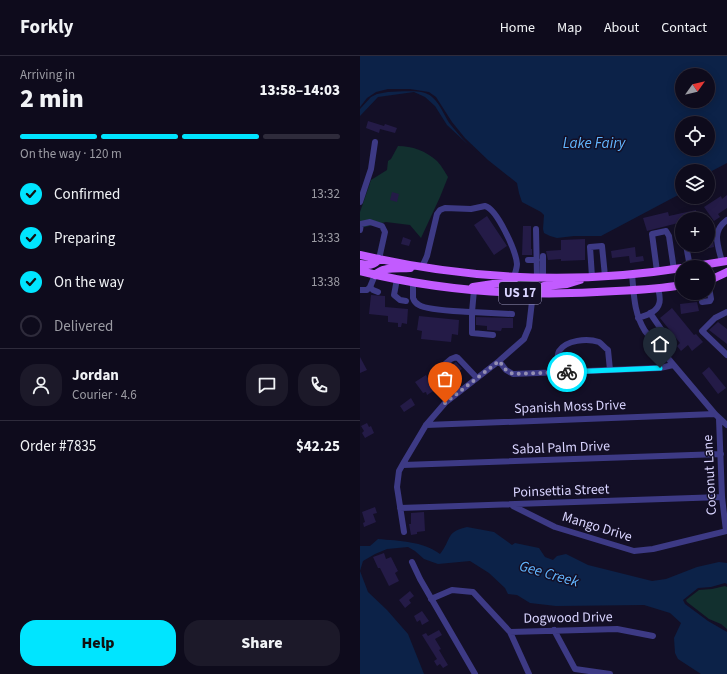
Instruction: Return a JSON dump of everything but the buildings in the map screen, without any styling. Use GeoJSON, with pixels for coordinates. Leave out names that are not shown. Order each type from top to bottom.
{"type":"FeatureCollection","features":[{"type":"Feature","properties":{"kind":"main road","name":"US 17"},"geometry":{"type":"LineString","coordinates":[[360,255],[422,267],[514,277],[593,277],[675,269]]}},
{"type":"Feature","properties":{"kind":"main road"},"geometry":{"type":"LineString","coordinates":[[360,264],[372,265],[379,259]]}},
{"type":"Feature","properties":{"kind":"main road"},"geometry":{"type":"LineString","coordinates":[[715,263],[725,261]]}},
{"type":"Feature","properties":{"kind":"main road"},"geometry":{"type":"LineString","coordinates":[[375,275],[379,271],[385,269],[422,267]]}},
{"type":"Feature","properties":{"kind":"main road","name":"US 17"},"geometry":{"type":"LineString","coordinates":[[360,271],[413,282],[461,289],[534,293],[581,293],[675,286]]}},
{"type":"Feature","properties":{"kind":"main road"},"geometry":{"type":"LineString","coordinates":[[715,278],[727,272]]}},
{"type":"Feature","properties":{"kind":"main road"},"geometry":{"type":"LineString","coordinates":[[461,289],[508,283],[514,280],[514,277]]}},
{"type":"Feature","properties":{"kind":"main road"},"geometry":{"type":"LineString","coordinates":[[534,293],[539,288],[544,286],[566,284],[593,277]]}},
{"type":"Feature","properties":{"kind":"main road"},"geometry":{"type":"LineString","coordinates":[[715,280],[727,278]]}},
{"type":"Feature","properties":{"kind":"street"},"geometry":{"type":"LineString","coordinates":[[360,202],[371,169],[376,142]]}},
{"type":"Feature","properties":{"kind":"street"},"geometry":{"type":"LineString","coordinates":[[422,267],[427,256],[437,214],[440,210],[445,208],[471,209],[485,206],[492,209],[510,240],[517,264],[514,277]]}},
{"type":"Feature","properties":{"kind":"street"},"geometry":{"type":"LineString","coordinates":[[725,261],[717,234],[718,229],[727,220]]}},
{"type":"Feature","properties":{"kind":"street"},"geometry":{"type":"LineString","coordinates":[[360,225],[370,222],[382,226],[385,232],[379,259]]}},
{"type":"Feature","properties":{"kind":"street"},"geometry":{"type":"LineString","coordinates":[[536,229],[537,260],[540,277]]}},
{"type":"Feature","properties":{"kind":"street"},"geometry":{"type":"LineString","coordinates":[[657,271],[652,234],[666,231],[669,236],[676,260]]}},
{"type":"Feature","properties":{"kind":"street"},"geometry":{"type":"LineString","coordinates":[[593,277],[590,247],[602,246],[605,276]]}},
{"type":"Feature","properties":{"kind":"street"},"geometry":{"type":"LineString","coordinates":[[540,277],[543,256]]}},
{"type":"Feature","properties":{"kind":"street"},"geometry":{"type":"LineString","coordinates":[[528,260],[537,260]]}},
{"type":"Feature","properties":{"kind":"street"},"geometry":{"type":"LineString","coordinates":[[632,274],[636,311],[645,332],[717,416],[727,425]]}},
{"type":"Feature","properties":{"kind":"street"},"geometry":{"type":"LineString","coordinates":[[360,290],[367,290],[370,287],[375,275]]}},
{"type":"Feature","properties":{"kind":"street"},"geometry":{"type":"LineString","coordinates":[[397,279],[394,295],[400,300],[406,301]]}},
{"type":"Feature","properties":{"kind":"street"},"geometry":{"type":"LineString","coordinates":[[413,282],[413,298],[420,306],[472,312],[512,314]]}},
{"type":"Feature","properties":{"kind":"street"},"geometry":{"type":"LineString","coordinates":[[370,287],[378,292]]}},
{"type":"Feature","properties":{"kind":"street"},"geometry":{"type":"LineString","coordinates":[[638,318],[657,308],[660,303],[658,288]]}},
{"type":"Feature","properties":{"kind":"street"},"geometry":{"type":"LineString","coordinates":[[474,290],[472,333],[493,335]]}},
{"type":"Feature","properties":{"kind":"street"},"geometry":{"type":"LineString","coordinates":[[404,532],[397,487],[398,477],[402,466],[426,424],[445,403],[520,344],[529,328],[534,293]]}},
{"type":"Feature","properties":{"kind":"street"},"geometry":{"type":"LineString","coordinates":[[702,302],[710,300]]}},
{"type":"Feature","properties":{"kind":"street"},"geometry":{"type":"LineString","coordinates":[[727,312],[715,318],[702,331],[727,355]]}},
{"type":"Feature","properties":{"kind":"street"},"geometry":{"type":"LineString","coordinates":[[650,313],[670,342],[662,351]]}},
{"type":"Feature","properties":{"kind":"street"},"geometry":{"type":"LineString","coordinates":[[557,373],[558,353],[564,345],[575,341],[600,343],[608,350],[610,370]]}},
{"type":"Feature","properties":{"kind":"street"},"geometry":{"type":"LineString","coordinates":[[460,391],[445,379],[439,371],[451,359],[458,358],[477,378]]}},
{"type":"Feature","properties":{"kind":"street"},"geometry":{"type":"LineString","coordinates":[[499,361],[506,370],[513,374],[660,368],[673,365]]}},
{"type":"Feature","properties":{"kind":"street","name":"Spanish Moss Drive"},"geometry":{"type":"LineString","coordinates":[[426,424],[717,416]]}},
{"type":"Feature","properties":{"kind":"street","name":"Coconut Lane"},"geometry":{"type":"LineString","coordinates":[[717,416],[720,454],[724,479],[722,497],[726,531]]}},
{"type":"Feature","properties":{"kind":"street","name":"Sabal Palm Drive"},"geometry":{"type":"LineString","coordinates":[[402,466],[720,454]]}},
{"type":"Feature","properties":{"kind":"street","name":"Poinsettia Street"},"geometry":{"type":"LineString","coordinates":[[400,508],[722,497]]}},
{"type":"Feature","properties":{"kind":"street","name":"Mango Drive"},"geometry":{"type":"LineString","coordinates":[[512,505],[555,527],[634,551],[653,549],[726,531]]}},
{"type":"Feature","properties":{"kind":"street"},"geometry":{"type":"LineString","coordinates":[[412,562],[431,599],[475,674]]}},
{"type":"Feature","properties":{"kind":"street","name":"Dogwood Drive"},"geometry":{"type":"LineString","coordinates":[[431,599],[452,590],[473,592],[510,632],[617,629],[653,636]]}},
{"type":"Feature","properties":{"kind":"street"},"geometry":{"type":"LineString","coordinates":[[554,630],[575,669],[610,674]]}},
{"type":"Feature","properties":{"kind":"street"},"geometry":{"type":"LineString","coordinates":[[510,632],[529,674]]}},
{"type":"Feature","properties":{"kind":"green space"},"geometry":{"type":"Polygon","coordinates":[[[398,146],[414,148],[433,157],[448,177],[421,238],[410,225],[386,222],[365,227],[360,226],[360,212],[371,180],[387,170],[388,161],[391,159],[398,146]]]}},
{"type":"Feature","properties":{"kind":"green space"},"geometry":{"type":"Polygon","coordinates":[[[725,586],[727,587],[727,629],[721,624],[709,619],[686,600],[699,590],[725,586]]]}},
{"type":"Feature","properties":{"kind":"water","name":"Lake Fairy"},"geometry":{"type":"Polygon","coordinates":[[[360,56],[727,56],[727,163],[715,169],[715,164],[675,164],[675,197],[601,236],[574,236],[557,238],[544,233],[544,215],[522,202],[517,183],[488,160],[465,138],[452,122],[436,97],[429,92],[410,89],[388,89],[376,92],[367,98],[360,107],[360,56]]]}},
{"type":"Feature","properties":{"kind":"water"},"geometry":{"type":"Polygon","coordinates":[[[406,91],[425,93],[430,95],[440,106],[450,124],[472,148],[447,125],[435,106],[425,97],[414,92],[378,97],[360,116],[360,109],[371,97],[388,92],[406,91]]]}},
{"type":"Feature","properties":{"kind":"water","name":"Gee Creek"},"geometry":{"type":"Polygon","coordinates":[[[467,527],[494,532],[512,545],[515,543],[539,548],[545,557],[553,560],[557,556],[566,554],[588,565],[652,581],[666,579],[697,567],[719,562],[727,563],[727,584],[725,583],[711,587],[698,588],[683,600],[685,604],[708,621],[727,632],[727,674],[701,674],[678,659],[675,653],[674,638],[681,623],[670,613],[644,605],[556,606],[530,603],[517,595],[508,594],[505,588],[489,573],[470,561],[438,564],[424,559],[408,547],[387,549],[375,554],[363,561],[360,571],[360,546],[370,546],[378,539],[394,540],[426,546],[440,554],[455,531],[467,527]]]}},
{"type":"Feature","properties":{"kind":"water"},"geometry":{"type":"Polygon","coordinates":[[[360,571],[368,592],[387,610],[408,634],[424,674],[360,674],[360,571]]]}},
{"type":"Feature","properties":{"kind":"way so far"},"geometry":{"type":"LineString","coordinates":[[445,403],[499,361],[509,373],[513,374],[567,372]]}},
{"type":"Feature","properties":{"kind":"route"},"geometry":{"type":"LineString","coordinates":[[567,372],[660,368]]}}]}
